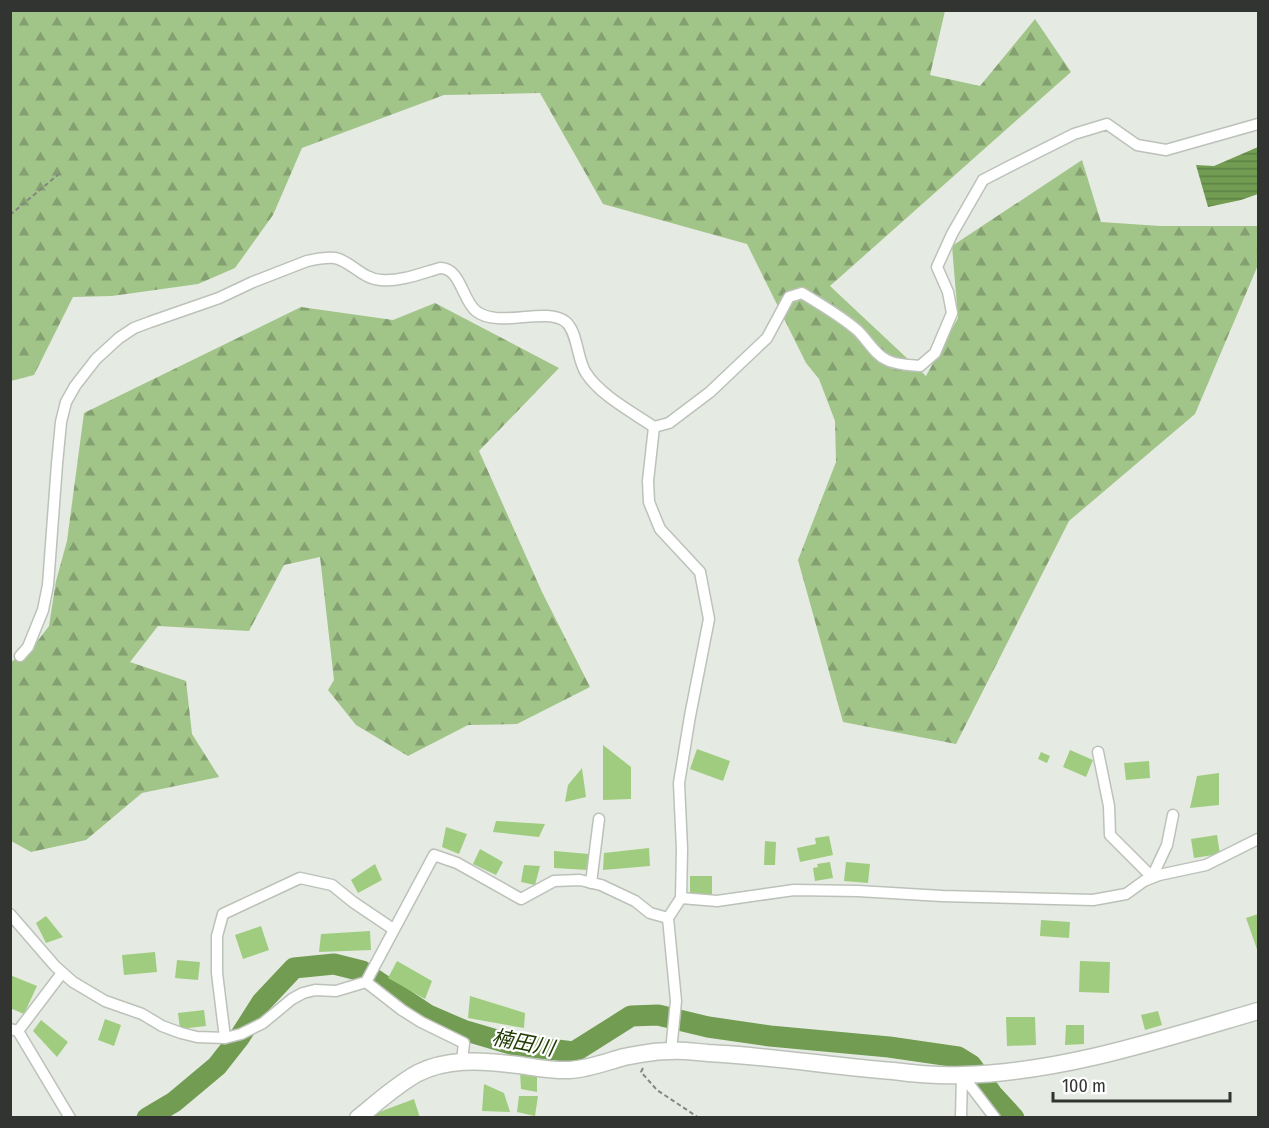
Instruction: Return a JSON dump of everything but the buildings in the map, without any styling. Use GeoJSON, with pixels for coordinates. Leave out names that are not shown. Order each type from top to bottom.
{"type":"FeatureCollection","features":[{"type":"Feature","properties":{"kind":"street"},"geometry":{"type":"LineString","coordinates":[[654,427],[669,423],[710,392],[767,338],[789,297],[802,293],[857,330],[887,360],[920,366],[935,353],[952,314],[948,292],[937,267],[952,234],[983,180],[1014,164],[1074,134],[1107,124],[1137,145],[1166,150],[1258,124]]}},
{"type":"Feature","properties":{"kind":"street"},"geometry":{"type":"LineString","coordinates":[[20,656],[32,638],[43,610],[48,585],[61,422],[66,402],[75,386],[96,359],[119,338],[135,328],[219,298],[307,261],[318,258],[336,258],[368,277],[381,280],[400,279],[447,268],[452,272],[471,305],[484,315],[497,318],[546,316],[557,318],[567,323],[584,370],[591,380],[654,427]]}},
{"type":"Feature","properties":{"kind":"street"},"geometry":{"type":"LineString","coordinates":[[654,427],[648,481],[649,502],[660,530],[700,572],[709,619],[679,783],[682,849],[681,898],[668,918],[676,1001],[670,1051]]}},
{"type":"Feature","properties":{"kind":"street"},"geometry":{"type":"LineString","coordinates":[[1098,752],[1109,806],[1110,836],[1152,877]]}},
{"type":"Feature","properties":{"kind":"street"},"geometry":{"type":"LineString","coordinates":[[1152,877],[1167,845],[1173,814]]}},
{"type":"Feature","properties":{"kind":"street"},"geometry":{"type":"LineString","coordinates":[[591,883],[599,819]]}},
{"type":"Feature","properties":{"kind":"street"},"geometry":{"type":"LineString","coordinates":[[681,898],[717,901],[804,890],[1093,900],[1126,894],[1152,877],[1206,865],[1258,839]]}},
{"type":"Feature","properties":{"kind":"street"},"geometry":{"type":"LineString","coordinates":[[10,914],[62,972],[91,994],[142,1014],[181,1034],[196,1038],[225,1038],[252,1030],[303,993],[315,990],[336,991],[369,976],[434,855],[457,862],[521,898],[554,881],[580,880],[601,885],[635,901],[650,913],[668,918]]}},
{"type":"Feature","properties":{"kind":"street"},"geometry":{"type":"LineString","coordinates":[[225,1038],[216,973],[217,936],[223,914],[300,878],[332,885],[393,929]]}},
{"type":"Feature","properties":{"kind":"street"},"geometry":{"type":"LineString","coordinates":[[62,972],[14,1030],[70,1118]]}},
{"type":"Feature","properties":{"kind":"street"},"geometry":{"type":"LineString","coordinates":[[369,976],[402,1010],[464,1043],[462,1061]]}},
{"type":"Feature","properties":{"kind":"street"},"geometry":{"type":"LineString","coordinates":[[358,1118],[394,1088],[419,1073],[439,1065],[462,1061],[512,1064],[550,1070],[574,1070],[651,1052],[670,1051],[738,1054],[856,1068],[962,1075],[1005,1072],[1095,1057],[1258,1011]]}},
{"type":"Feature","properties":{"kind":"street"},"geometry":{"type":"LineString","coordinates":[[961,1118],[962,1075]]}},
{"type":"Feature","properties":{"kind":"street"},"geometry":{"type":"LineString","coordinates":[[962,1075],[995,1118]]}},
{"type":"Feature","properties":{"kind":"path"},"geometry":{"type":"LineString","coordinates":[[10,215],[60,173]]}},
{"type":"Feature","properties":{"kind":"path"},"geometry":{"type":"LineString","coordinates":[[651,1052],[641,1071],[657,1090],[699,1118]]}},
{"type":"Feature","properties":{"kind":"green space"},"geometry":{"type":"Polygon","coordinates":[[[10,11],[945,11],[930,75],[980,86],[1035,19],[1071,72],[830,286],[926,376],[958,318],[952,246],[1082,160],[1101,222],[1160,226],[1258,226],[1258,265],[1195,414],[1069,521],[956,744],[843,722],[798,560],[836,462],[835,421],[819,379],[806,363],[747,244],[603,204],[540,93],[444,95],[302,148],[273,215],[235,268],[198,284],[112,296],[73,297],[34,375],[11,381],[10,11]]]}},
{"type":"Feature","properties":{"kind":"green space"},"geometry":{"type":"Polygon","coordinates":[[[435,303],[559,368],[479,451],[542,592],[590,687],[517,724],[468,725],[408,756],[356,725],[328,690],[334,680],[320,557],[284,565],[249,631],[158,626],[130,662],[186,681],[192,734],[219,777],[142,793],[86,840],[31,852],[11,841],[10,663],[36,643],[49,626],[56,581],[67,541],[84,413],[301,307],[393,320],[435,303]]]}},
{"type":"Feature","properties":{"kind":"shaded area"},"geometry":{"type":"Polygon","coordinates":[[[1258,147],[1258,194],[1208,207],[1196,165],[1214,166],[1258,147]]]}},
{"type":"Feature","properties":{"kind":"waterway","name":"楠田川"},"geometry":{"type":"LineString","coordinates":[[147,1118],[174,1102],[217,1066],[239,1038],[262,1002],[294,968],[334,964],[362,971],[428,1015],[463,1030],[514,1045],[574,1052],[631,1016],[658,1015],[708,1027],[770,1036],[889,1047],[958,1057],[971,1065],[992,1094],[1014,1118]]}}]}
